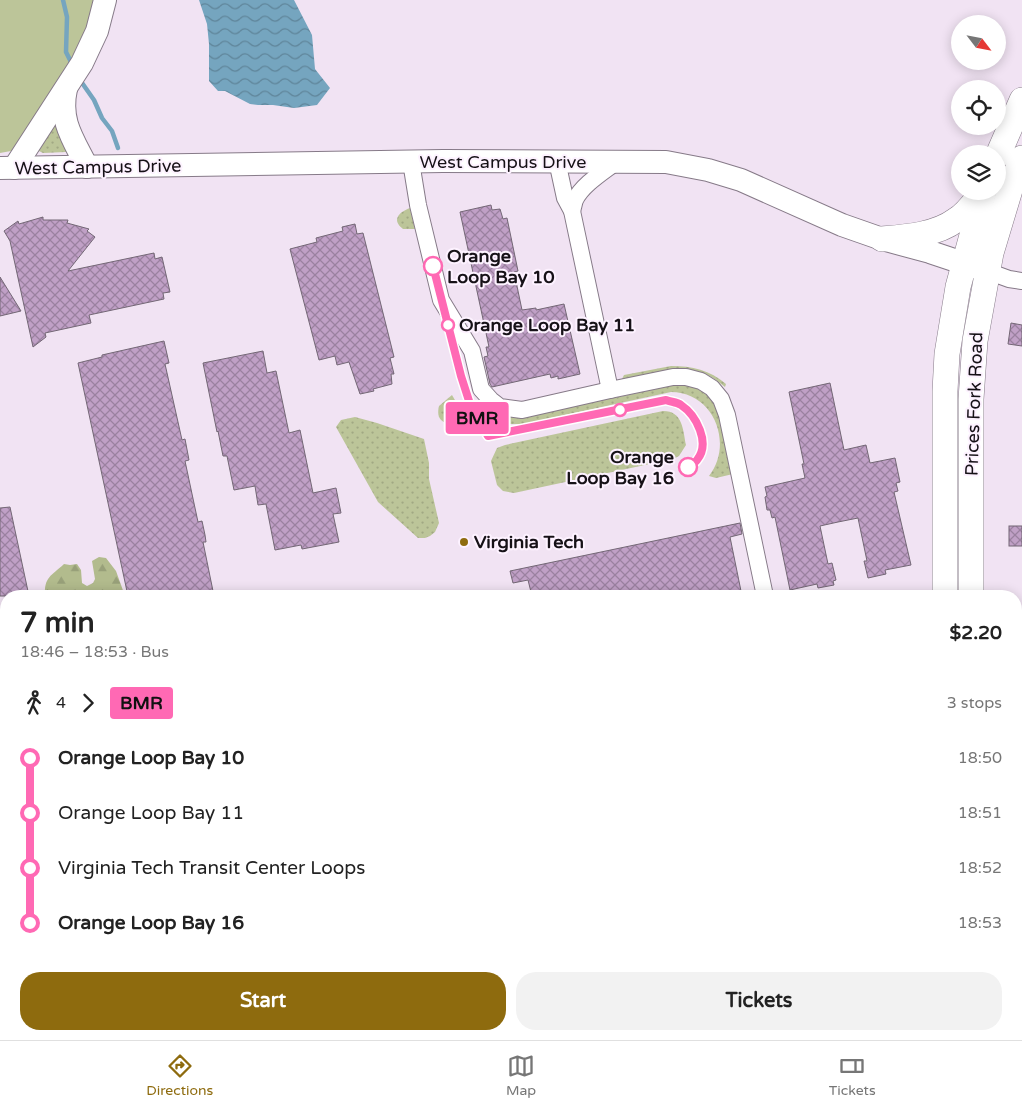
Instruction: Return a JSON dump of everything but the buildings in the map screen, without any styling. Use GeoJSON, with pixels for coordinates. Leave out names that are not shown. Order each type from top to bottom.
{"type":"FeatureCollection","features":[{"type":"Feature","properties":{"kind":"main road"},"geometry":{"type":"LineString","coordinates":[[1002,145],[1022,100]]}},
{"type":"Feature","properties":{"kind":"main road","name":"Prices Fork Road"},"geometry":{"type":"LineString","coordinates":[[945,590],[945,392],[952,318],[1002,214],[1022,158]]}},
{"type":"Feature","properties":{"kind":"main road"},"geometry":{"type":"LineString","coordinates":[[882,239],[933,231],[946,226],[957,220],[976,200]]}},
{"type":"Feature","properties":{"kind":"main road","name":"Prices Fork Road"},"geometry":{"type":"LineString","coordinates":[[971,590],[971,399],[975,341],[976,267],[983,200]]}},
{"type":"Feature","properties":{"kind":"street"},"geometry":{"type":"LineString","coordinates":[[7,168],[82,63],[97,31],[105,0]]}},
{"type":"Feature","properties":{"kind":"street"},"geometry":{"type":"LineString","coordinates":[[67,86],[64,101],[64,119],[87,167]]}},
{"type":"Feature","properties":{"kind":"street"},"geometry":{"type":"LineString","coordinates":[[557,161],[565,198],[572,212],[610,390]]}},
{"type":"Feature","properties":{"kind":"street"},"geometry":{"type":"LineString","coordinates":[[411,162],[418,205],[441,300],[472,351],[481,389],[500,407],[522,410],[673,377],[686,377],[701,381],[717,393],[724,405],[764,590]]}},
{"type":"Feature","properties":{"kind":"street","name":"West Campus Drive"},"geometry":{"type":"LineString","coordinates":[[7,168],[411,162],[666,162],[708,170],[741,180],[842,224],[882,239],[976,267]]}},
{"type":"Feature","properties":{"kind":"street"},"geometry":{"type":"LineString","coordinates":[[572,212],[575,199],[582,191],[616,162]]}},
{"type":"Feature","properties":{"kind":"street"},"geometry":{"type":"LineString","coordinates":[[976,267],[1022,281]]}},
{"type":"Feature","properties":{"kind":"green space"},"geometry":{"type":"Polygon","coordinates":[[[0,0],[96,0],[82,40],[52,95],[16,148],[0,153],[0,0]]]}},
{"type":"Feature","properties":{"kind":"green space"},"geometry":{"type":"Polygon","coordinates":[[[57,124],[68,149],[66,152],[43,153],[39,151],[38,149],[53,126],[57,124]]]}},
{"type":"Feature","properties":{"kind":"green space"},"geometry":{"type":"Polygon","coordinates":[[[410,208],[415,229],[403,229],[399,226],[397,219],[400,214],[410,208]]]}},
{"type":"Feature","properties":{"kind":"green space"},"geometry":{"type":"Polygon","coordinates":[[[671,366],[693,368],[707,372],[726,384],[725,387],[705,374],[687,369],[677,369],[622,379],[624,375],[671,366]]]}},
{"type":"Feature","properties":{"kind":"green space"},"geometry":{"type":"Polygon","coordinates":[[[675,385],[699,389],[717,405],[733,474],[716,478],[709,476],[716,463],[720,449],[716,422],[709,410],[699,401],[686,394],[671,392],[523,424],[510,424],[498,420],[501,413],[604,397],[609,399],[675,385]]]}},
{"type":"Feature","properties":{"kind":"green space"},"geometry":{"type":"Polygon","coordinates":[[[452,395],[459,407],[461,423],[451,424],[443,422],[439,416],[439,406],[452,395]]]}},
{"type":"Feature","properties":{"kind":"green space"},"geometry":{"type":"Polygon","coordinates":[[[663,411],[675,414],[681,422],[684,433],[686,445],[679,456],[673,459],[514,493],[503,491],[497,485],[491,461],[497,448],[663,411]]]}},
{"type":"Feature","properties":{"kind":"green space"},"geometry":{"type":"Polygon","coordinates":[[[355,417],[424,439],[429,463],[429,479],[439,523],[435,532],[430,536],[418,538],[378,502],[336,427],[341,420],[355,417]]]}},
{"type":"Feature","properties":{"kind":"green space"},"geometry":{"type":"Polygon","coordinates":[[[99,557],[106,558],[116,571],[123,590],[45,590],[47,581],[52,574],[64,564],[77,564],[81,570],[82,583],[87,586],[93,583],[95,579],[92,561],[99,557]]]}},
{"type":"Feature","properties":{"kind":"water"},"geometry":{"type":"Polygon","coordinates":[[[199,0],[294,0],[312,35],[315,69],[330,88],[317,105],[294,108],[250,104],[225,91],[218,91],[209,81],[207,24],[199,0]]]}},
{"type":"Feature","properties":{"kind":"waterway"},"geometry":{"type":"LineString","coordinates":[[63,0],[67,17],[66,52],[72,64]]}},
{"type":"Feature","properties":{"kind":"waterway"},"geometry":{"type":"LineString","coordinates":[[80,80],[94,100],[102,118],[112,131],[118,148]]}},
{"type":"Feature","properties":{"kind":"bus line","name":"BMR"},"geometry":{"type":"LineString","coordinates":[[433,266],[470,404],[488,436],[666,400],[680,404],[693,415],[700,431],[703,446],[698,460],[688,467]]}},
{"type":"Feature","properties":{"kind":"place","name":"Orange Loop Bay 10"},"geometry":{"type":"Point","coordinates":[433,266]}},
{"type":"Feature","properties":{"kind":"place","name":"Orange Loop Bay 11"},"geometry":{"type":"Point","coordinates":[448,325]}},
{"type":"Feature","properties":{"kind":"place","name":"Orange Loop Bay 16"},"geometry":{"type":"Point","coordinates":[688,467]}},
{"type":"Feature","properties":{"kind":"place","name":"Virginia Tech"},"geometry":{"type":"Point","coordinates":[464,542]}}]}
